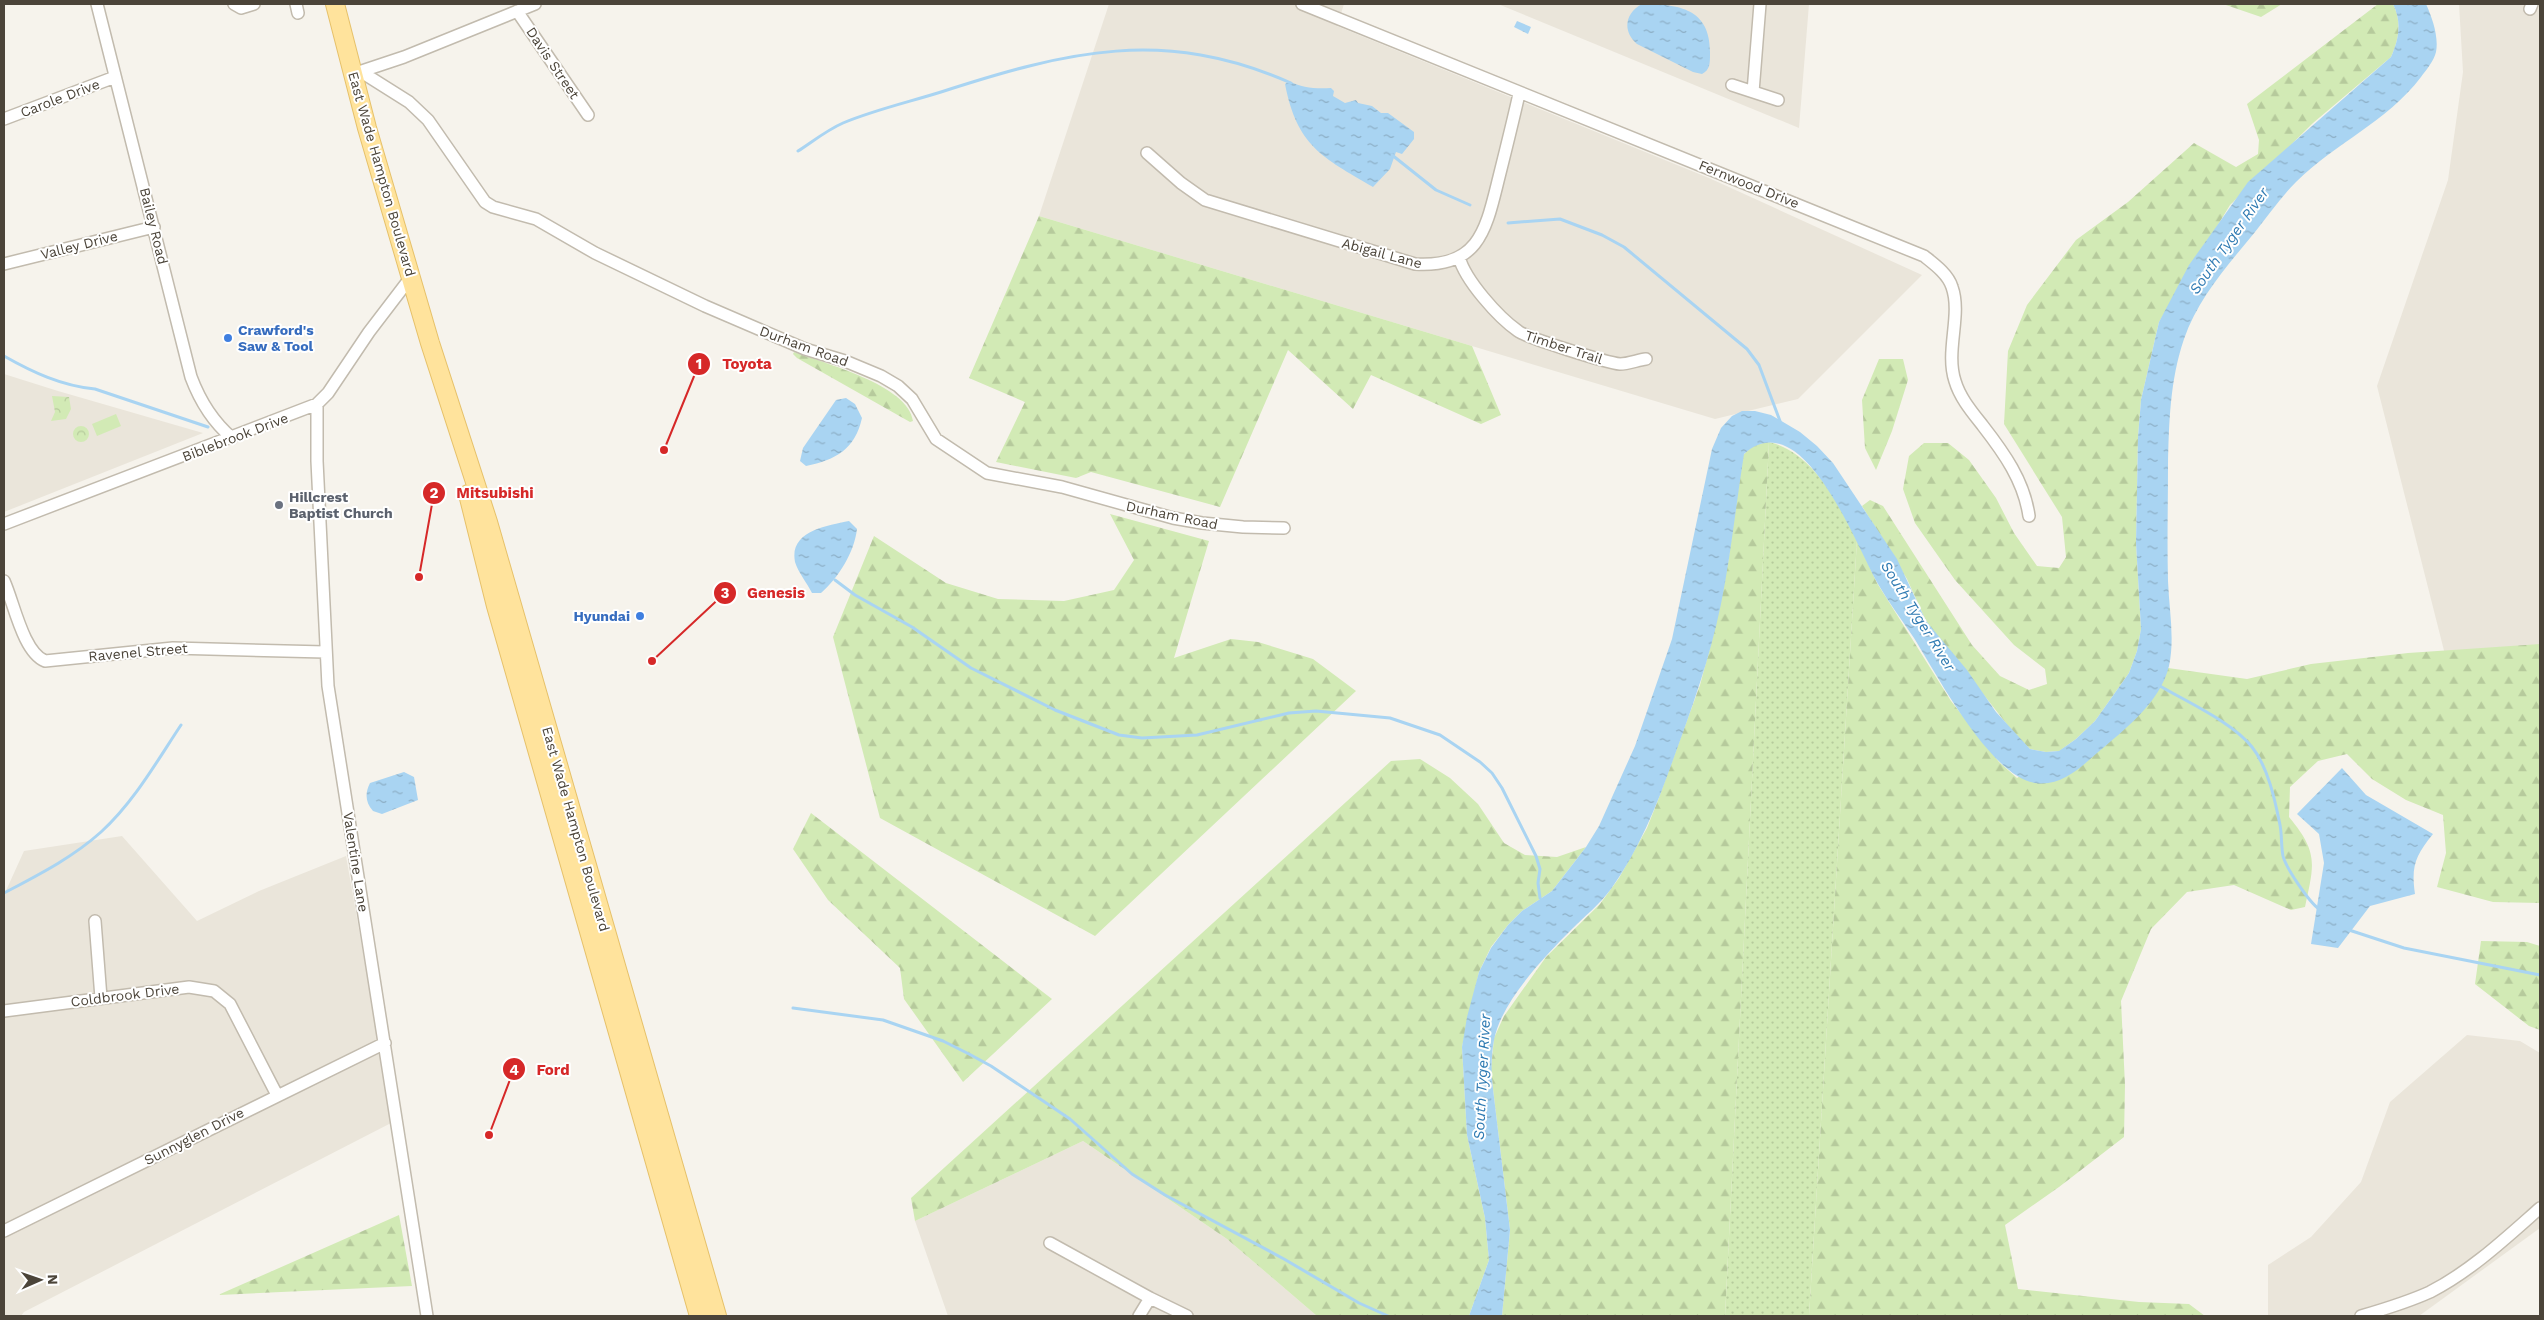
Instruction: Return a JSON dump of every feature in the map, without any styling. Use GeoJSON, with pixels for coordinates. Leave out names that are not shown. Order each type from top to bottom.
{"type":"FeatureCollection","features":[{"type":"Feature","properties":{"kind":"main road","name":"East Wade Hampton Boulevard"},"geometry":{"type":"LineString","coordinates":[[334,4],[358,72],[367,128],[430,344],[488,522],[504,604],[582,879],[699,1316]]}},
{"type":"Feature","properties":{"kind":"main road","name":"East Wade Hampton Boulevard"},"geometry":{"type":"LineString","coordinates":[[582,879],[717,1316]]}},
{"type":"Feature","properties":{"kind":"street","name":"Bailey Road"},"geometry":{"type":"LineString","coordinates":[[97,4],[197,394],[219,427],[232,438]]}},
{"type":"Feature","properties":{"kind":"street"},"geometry":{"type":"LineString","coordinates":[[234,4],[241,8],[254,4]]}},
{"type":"Feature","properties":{"kind":"street"},"geometry":{"type":"LineString","coordinates":[[358,72],[535,4]]}},
{"type":"Feature","properties":{"kind":"street","name":"Fernwood Drive"},"geometry":{"type":"LineString","coordinates":[[1302,4],[1519,94],[1924,256],[1935,265],[1952,286],[1954,303],[1952,364],[1955,383],[1969,409],[2006,458],[2024,493],[2029,516]]}},
{"type":"Feature","properties":{"kind":"street"},"geometry":{"type":"LineString","coordinates":[[1754,92],[1760,4]]}},
{"type":"Feature","properties":{"kind":"street","name":"Davis Street"},"geometry":{"type":"LineString","coordinates":[[517,11],[588,115]]}},
{"type":"Feature","properties":{"kind":"street","name":"Durham Road"},"geometry":{"type":"LineString","coordinates":[[358,72],[409,102],[428,120],[484,202],[493,207],[536,219],[595,253],[704,306],[806,349],[845,361],[881,376],[898,386],[912,399],[936,439],[980,470],[994,475],[1062,487],[1183,520],[1229,526],[1284,528]]}},
{"type":"Feature","properties":{"kind":"street","name":"Carole Drive"},"geometry":{"type":"LineString","coordinates":[[4,119],[115,76]]}},
{"type":"Feature","properties":{"kind":"street"},"geometry":{"type":"LineString","coordinates":[[1732,85],[1778,100]]}},
{"type":"Feature","properties":{"kind":"street","name":"Abigail Lane"},"geometry":{"type":"LineString","coordinates":[[1147,153],[1198,195],[1228,208],[1415,264],[1434,266],[1452,262],[1482,237],[1519,94]]}},
{"type":"Feature","properties":{"kind":"street","name":"Valley Drive"},"geometry":{"type":"LineString","coordinates":[[4,264],[154,226]]}},
{"type":"Feature","properties":{"kind":"street","name":"Timber Trail"},"geometry":{"type":"LineString","coordinates":[[1459,257],[1462,266],[1480,292],[1519,332],[1562,348],[1619,364],[1646,359]]}},
{"type":"Feature","properties":{"kind":"street","name":"Biblebrook Drive"},"geometry":{"type":"LineString","coordinates":[[4,524],[317,404],[328,393],[369,332],[411,277]]}},
{"type":"Feature","properties":{"kind":"street","name":"Valentine Lane"},"geometry":{"type":"LineString","coordinates":[[317,404],[325,652],[329,695],[427,1316]]}},
{"type":"Feature","properties":{"kind":"street","name":"Ravenel Street"},"geometry":{"type":"LineString","coordinates":[[4,581],[29,646],[38,658],[45,661],[172,648],[325,652]]}},
{"type":"Feature","properties":{"kind":"street"},"geometry":{"type":"LineString","coordinates":[[95,921],[101,998]]}},
{"type":"Feature","properties":{"kind":"street","name":"Coldbrook Drive"},"geometry":{"type":"LineString","coordinates":[[4,1011],[189,987],[214,991],[230,1004],[277,1095]]}},
{"type":"Feature","properties":{"kind":"street","name":"Sunnyglen Drive"},"geometry":{"type":"LineString","coordinates":[[4,1231],[385,1043]]}},
{"type":"Feature","properties":{"kind":"street"},"geometry":{"type":"LineString","coordinates":[[2362,1316],[2409,1301],[2452,1279],[2503,1240],[2540,1208]]}},
{"type":"Feature","properties":{"kind":"street"},"geometry":{"type":"LineString","coordinates":[[1050,1244],[1187,1316]]}},
{"type":"Feature","properties":{"kind":"street"},"geometry":{"type":"LineString","coordinates":[[1139,1316],[1150,1298]]}},
{"type":"Feature","properties":{"kind":"shaded area"},"geometry":{"type":"Polygon","coordinates":[[[1109,4],[1344,4],[1337,26],[1709,178],[1922,275],[1798,399],[1715,419],[1039,216],[1109,4]]]}},
{"type":"Feature","properties":{"kind":"shaded area"},"geometry":{"type":"Polygon","coordinates":[[[1498,4],[1809,4],[1799,128],[1498,4]]]}},
{"type":"Feature","properties":{"kind":"shaded area"},"geometry":{"type":"Polygon","coordinates":[[[2459,4],[2540,4],[2540,754],[2456,698],[2377,386],[2448,180],[2463,72],[2459,4]]]}},
{"type":"Feature","properties":{"kind":"shaded area"},"geometry":{"type":"Polygon","coordinates":[[[4,374],[58,391],[203,433],[4,512],[4,374]]]}},
{"type":"Feature","properties":{"kind":"shaded area"},"geometry":{"type":"Polygon","coordinates":[[[122,836],[197,921],[259,891],[346,856],[393,1122],[24,1312],[21,1316],[4,1316],[4,895],[24,851],[122,836]]]}},
{"type":"Feature","properties":{"kind":"shaded area"},"geometry":{"type":"Polygon","coordinates":[[[2467,1035],[2520,1041],[2540,1053],[2540,1228],[2419,1316],[2268,1316],[2268,1265],[2311,1237],[2361,1182],[2390,1102],[2467,1035]]]}},
{"type":"Feature","properties":{"kind":"shaded area"},"geometry":{"type":"Polygon","coordinates":[[[1083,1141],[1227,1239],[1317,1316],[948,1316],[915,1221],[1083,1141]]]}},
{"type":"Feature","properties":{"kind":"green space"},"geometry":{"type":"Polygon","coordinates":[[[2223,4],[2282,4],[2261,17],[2223,4]]]}},
{"type":"Feature","properties":{"kind":"green space"},"geometry":{"type":"Polygon","coordinates":[[[2378,4],[2393,4],[2398,17],[2398,37],[2391,57],[2313,123],[2230,205],[2159,322],[2141,400],[2138,437],[2136,543],[2141,629],[2137,651],[2129,673],[2095,721],[2076,739],[2059,751],[2046,752],[2030,749],[2016,736],[1926,621],[1907,579],[1862,506],[1870,500],[1883,506],[1972,645],[2000,676],[2029,690],[2047,684],[2045,669],[2014,645],[1955,580],[1915,523],[1903,489],[1909,456],[1924,443],[1948,443],[1969,460],[1996,498],[2014,533],[2037,566],[2059,568],[2066,557],[2062,517],[2004,424],[2008,351],[2027,305],[2076,240],[2128,202],[2194,143],[2236,167],[2258,154],[2259,140],[2247,104],[2378,4]]]}},
{"type":"Feature","properties":{"kind":"green space"},"geometry":{"type":"Polygon","coordinates":[[[1039,216],[1472,346],[1501,415],[1481,424],[1371,375],[1353,409],[1288,350],[1220,507],[1091,472],[1076,478],[996,462],[1025,402],[969,378],[1039,216]]]}},
{"type":"Feature","properties":{"kind":"green space"},"geometry":{"type":"Polygon","coordinates":[[[794,352],[843,369],[881,386],[897,397],[908,408],[913,421],[910,422],[797,358],[793,354],[794,352]]]}},
{"type":"Feature","properties":{"kind":"green space"},"geometry":{"type":"Polygon","coordinates":[[[1879,359],[1903,359],[1908,380],[1892,431],[1876,470],[1865,448],[1862,400],[1879,359]]]}},
{"type":"Feature","properties":{"kind":"green space"},"geometry":{"type":"Polygon","coordinates":[[[52,396],[69,397],[71,409],[66,419],[51,421],[55,412],[52,396]]]}},
{"type":"Feature","properties":{"kind":"green space"},"geometry":{"type":"Polygon","coordinates":[[[116,414],[121,426],[97,436],[92,424],[116,414]]]}},
{"type":"Feature","properties":{"kind":"green space"},"geometry":{"type":"Polygon","coordinates":[[[81,426],[87,428],[89,434],[87,440],[81,442],[75,440],[73,434],[75,428],[81,426]]]}},
{"type":"Feature","properties":{"kind":"green space"},"geometry":{"type":"Polygon","coordinates":[[[1769,442],[1798,456],[1811,468],[1833,495],[1857,540],[1809,1316],[1725,1316],[1769,442]]]}},
{"type":"Feature","properties":{"kind":"green space"},"geometry":{"type":"Polygon","coordinates":[[[1769,442],[1725,1316],[1502,1316],[1510,1230],[1491,1069],[1494,1038],[1504,1016],[1546,957],[1600,904],[1619,878],[1647,828],[1700,685],[1712,640],[1728,563],[1743,455],[1754,445],[1769,442]]]}},
{"type":"Feature","properties":{"kind":"green space"},"geometry":{"type":"Polygon","coordinates":[[[1110,514],[1209,541],[1174,658],[1231,639],[1258,642],[1313,659],[1356,691],[1095,936],[880,818],[833,637],[874,536],[946,583],[998,599],[1064,601],[1114,590],[1134,560],[1110,514]]]}},
{"type":"Feature","properties":{"kind":"green space"},"geometry":{"type":"Polygon","coordinates":[[[1857,540],[1877,583],[1951,701],[1999,762],[2017,778],[2160,686],[2168,668],[2247,679],[2311,664],[2408,653],[2540,644],[2540,903],[2493,902],[2437,887],[2446,853],[2443,815],[2406,800],[2372,779],[2347,754],[2318,761],[2290,787],[2289,817],[2299,829],[2310,850],[2312,859],[2311,880],[2305,907],[2291,910],[2234,885],[2187,892],[2151,929],[2121,1001],[2125,1085],[2124,1137],[2059,1187],[2005,1225],[2018,1289],[2139,1302],[2189,1304],[2205,1316],[1809,1316],[1857,540]]]}},
{"type":"Feature","properties":{"kind":"green space"},"geometry":{"type":"Polygon","coordinates":[[[1420,759],[1450,778],[1478,804],[1504,843],[1525,855],[1557,857],[1586,847],[1552,891],[1522,911],[1508,925],[1491,947],[1479,972],[1462,1047],[1467,1135],[1485,1218],[1489,1260],[1469,1316],[1317,1316],[1227,1239],[1083,1141],[915,1221],[911,1198],[1391,761],[1420,759]]]}},
{"type":"Feature","properties":{"kind":"green space"},"geometry":{"type":"Polygon","coordinates":[[[811,813],[1052,999],[963,1082],[904,999],[900,968],[828,900],[793,849],[811,813]]]}},
{"type":"Feature","properties":{"kind":"green space"},"geometry":{"type":"Polygon","coordinates":[[[2481,941],[2527,942],[2540,946],[2540,1030],[2529,1026],[2475,984],[2481,941]]]}},
{"type":"Feature","properties":{"kind":"green space"},"geometry":{"type":"Polygon","coordinates":[[[399,1215],[412,1286],[218,1295],[399,1215]]]}},
{"type":"Feature","properties":{"kind":"water"},"geometry":{"type":"Polygon","coordinates":[[[1642,4],[1669,5],[1691,12],[1699,18],[1705,27],[1709,39],[1710,63],[1705,72],[1702,74],[1693,72],[1637,44],[1632,39],[1628,28],[1629,17],[1642,4]]]}},
{"type":"Feature","properties":{"kind":"water","name":"South Tyger River"},"geometry":{"type":"Polygon","coordinates":[[[2393,4],[2426,4],[2433,21],[2437,40],[2436,52],[2432,62],[2421,77],[2393,107],[2327,155],[2290,188],[2224,270],[2205,296],[2190,324],[2179,354],[2170,418],[2168,581],[2172,634],[2169,666],[2158,692],[2140,715],[2069,776],[2044,784],[2035,783],[2018,776],[2000,763],[1966,722],[1878,584],[1842,513],[1807,462],[1787,447],[1766,443],[1744,454],[1728,567],[1717,624],[1694,702],[1654,810],[1639,843],[1611,889],[1537,966],[1505,1010],[1498,1025],[1493,1046],[1492,1077],[1510,1230],[1502,1316],[1469,1316],[1489,1260],[1485,1218],[1467,1135],[1462,1047],[1467,1017],[1479,972],[1491,948],[1508,925],[1522,911],[1552,891],[1586,847],[1599,826],[1635,746],[1672,639],[1712,449],[1721,428],[1732,416],[1742,411],[1755,411],[1771,415],[1800,432],[1817,446],[1833,463],[1897,559],[1926,621],[1967,670],[1996,712],[2030,749],[2046,752],[2059,751],[2076,739],[2095,721],[2129,673],[2137,651],[2141,629],[2136,543],[2138,437],[2141,400],[2159,322],[2189,265],[2248,182],[2391,57],[2396,44],[2398,30],[2398,17],[2393,4]]]}},
{"type":"Feature","properties":{"kind":"water"},"geometry":{"type":"Polygon","coordinates":[[[1517,21],[1531,27],[1528,34],[1514,27],[1517,21]]]}},
{"type":"Feature","properties":{"kind":"water"},"geometry":{"type":"Polygon","coordinates":[[[1289,81],[1309,88],[1331,88],[1334,91],[1333,96],[1345,103],[1356,100],[1358,103],[1372,106],[1381,113],[1388,113],[1414,132],[1414,139],[1402,154],[1396,152],[1390,169],[1373,187],[1339,167],[1314,148],[1297,122],[1290,105],[1285,84],[1289,81]]]}},
{"type":"Feature","properties":{"kind":"water"},"geometry":{"type":"Polygon","coordinates":[[[846,398],[855,404],[862,418],[855,438],[843,451],[835,456],[806,466],[800,461],[803,448],[836,400],[846,398]]]}},
{"type":"Feature","properties":{"kind":"water"},"geometry":{"type":"Polygon","coordinates":[[[849,521],[857,529],[853,547],[845,564],[828,587],[821,593],[812,593],[795,562],[795,552],[798,543],[803,537],[820,528],[849,521]]]}},
{"type":"Feature","properties":{"kind":"water"},"geometry":{"type":"Polygon","coordinates":[[[2342,768],[2366,795],[2433,834],[2422,849],[2416,862],[2414,869],[2415,894],[2370,906],[2338,948],[2311,944],[2324,863],[2319,834],[2297,814],[2342,768]]]}},
{"type":"Feature","properties":{"kind":"water"},"geometry":{"type":"Polygon","coordinates":[[[404,772],[414,777],[418,800],[382,814],[373,811],[368,804],[367,797],[370,783],[404,772]]]}},
{"type":"Feature","properties":{"kind":"waterway"},"geometry":{"type":"LineString","coordinates":[[798,151],[837,126],[855,118],[1031,65],[1074,56],[1116,51],[1158,50],[1201,55],[1245,66],[1291,83]]}},
{"type":"Feature","properties":{"kind":"waterway"},"geometry":{"type":"LineString","coordinates":[[1392,155],[1436,190],[1470,205]]}},
{"type":"Feature","properties":{"kind":"waterway"},"geometry":{"type":"LineString","coordinates":[[1508,223],[1560,219],[1602,235],[1624,247],[1747,349],[1759,365],[1780,421]]}},
{"type":"Feature","properties":{"kind":"waterway"},"geometry":{"type":"LineString","coordinates":[[4,356],[36,373],[71,385],[95,389],[208,427]]}},
{"type":"Feature","properties":{"kind":"waterway"},"geometry":{"type":"LineString","coordinates":[[835,580],[855,595],[912,627],[971,668],[1055,710],[1119,735],[1142,738],[1197,735],[1289,713],[1316,711],[1390,718],[1440,735],[1480,762],[1492,773],[1502,788],[1536,856],[1540,869],[1538,883],[1540,898]]}},
{"type":"Feature","properties":{"kind":"waterway"},"geometry":{"type":"LineString","coordinates":[[2160,686],[2233,729],[2258,755],[2267,774],[2273,795],[2280,825],[2283,856],[2293,876],[2319,909]]}},
{"type":"Feature","properties":{"kind":"waterway"},"geometry":{"type":"LineString","coordinates":[[4,893],[67,858],[101,832],[124,808],[154,767],[181,725]]}},
{"type":"Feature","properties":{"kind":"waterway"},"geometry":{"type":"LineString","coordinates":[[2349,930],[2404,948],[2540,975]]}},
{"type":"Feature","properties":{"kind":"waterway"},"geometry":{"type":"LineString","coordinates":[[793,1008],[883,1020],[943,1041],[969,1054],[991,1066],[1070,1119],[1132,1174],[1165,1195],[1284,1259],[1359,1303],[1388,1316]]}},
{"type":"Feature","properties":{"kind":"place","name":"Crawford's Saw & Tool"},"geometry":{"type":"Point","coordinates":[228,338]}},
{"type":"Feature","properties":{"kind":"place","name":"Toyota"},"geometry":{"type":"Point","coordinates":[664,450]}},
{"type":"Feature","properties":{"kind":"place","name":"Hillcrest Baptist Church"},"geometry":{"type":"Point","coordinates":[279,505]}},
{"type":"Feature","properties":{"kind":"place","name":"Mitsubishi"},"geometry":{"type":"Point","coordinates":[419,577]}},
{"type":"Feature","properties":{"kind":"place","name":"Hyundai"},"geometry":{"type":"Point","coordinates":[640,616]}},
{"type":"Feature","properties":{"kind":"place","name":"Genesis"},"geometry":{"type":"Point","coordinates":[652,661]}},
{"type":"Feature","properties":{"kind":"place","name":"Ford"},"geometry":{"type":"Point","coordinates":[489,1135]}}]}
